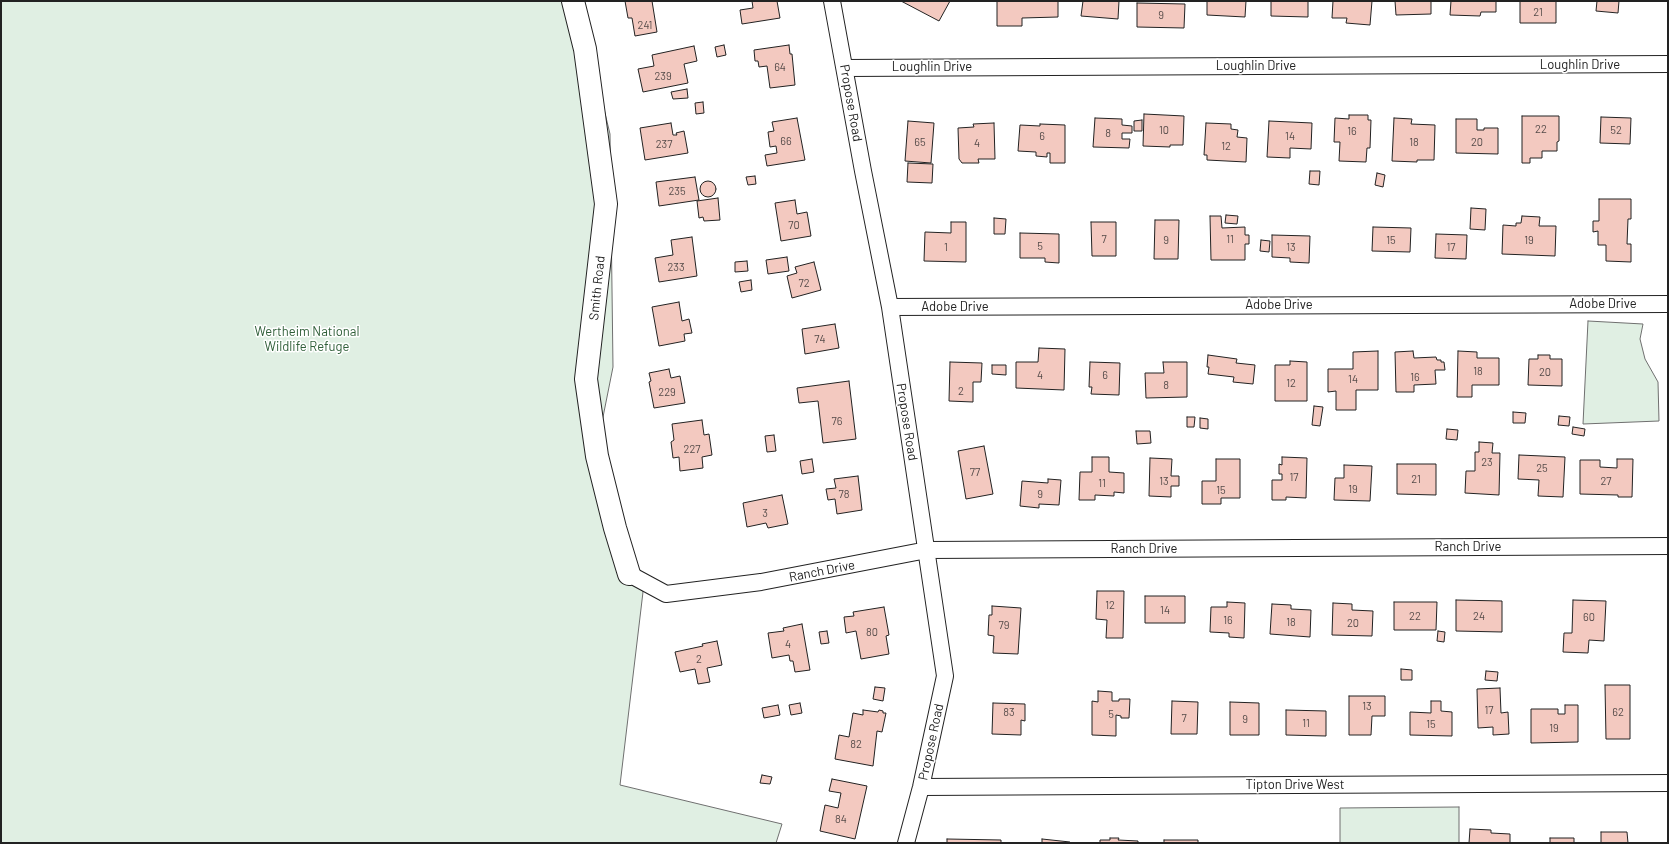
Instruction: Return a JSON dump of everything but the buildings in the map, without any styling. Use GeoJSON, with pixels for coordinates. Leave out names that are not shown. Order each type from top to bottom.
{"type":"FeatureCollection","features":[{"type":"Feature","properties":{"kind":"street","name":"Smith Road"},"geometry":{"type":"LineString","coordinates":[[573,1],[585,48],[606,204],[586,379],[597,456],[615,528],[629,574]]}},
{"type":"Feature","properties":{"kind":"street","name":"Propose Road"},"geometry":{"type":"LineString","coordinates":[[832,1],[863,171],[890,307],[945,676],[921,786],[906,843]]}},
{"type":"Feature","properties":{"kind":"street","name":"Loughlin Drive"},"geometry":{"type":"LineString","coordinates":[[845,68],[1668,64]]}},
{"type":"Feature","properties":{"kind":"street","name":"Adobe Drive"},"geometry":{"type":"LineString","coordinates":[[890,307],[1668,304]]}},
{"type":"Feature","properties":{"kind":"street","name":"Ranch Drive"},"geometry":{"type":"LineString","coordinates":[[629,574],[666,594],[761,582],[926,550],[1668,546]]}},
{"type":"Feature","properties":{"kind":"street","name":"Tipton Drive West"},"geometry":{"type":"LineString","coordinates":[[921,786],[1668,783]]}},
{"type":"Feature","properties":{"kind":"green space","name":"Wertheim National Wildlife Refuge"},"geometry":{"type":"Polygon","coordinates":[[[1,1],[578,1],[610,134],[613,367],[596,452],[600,486],[643,592],[620,785],[782,824],[776,843],[1,843],[1,1]]]}},
{"type":"Feature","properties":{"kind":"green space"},"geometry":{"type":"Polygon","coordinates":[[[1588,321],[1643,324],[1640,339],[1645,359],[1658,382],[1659,421],[1583,424],[1588,321]]]}},
{"type":"Feature","properties":{"kind":"green space"},"geometry":{"type":"Polygon","coordinates":[[[1459,807],[1459,843],[1340,843],[1340,808],[1459,807]]]}}]}
